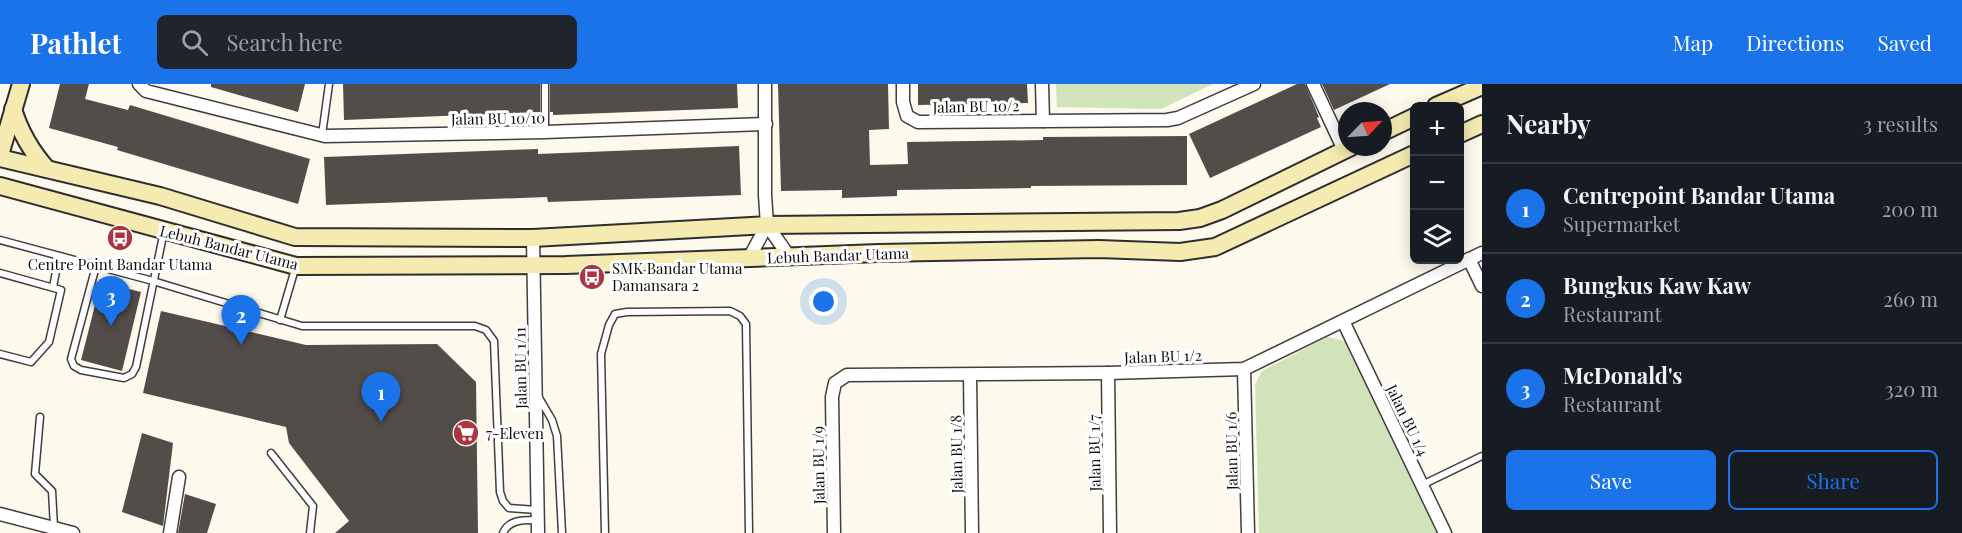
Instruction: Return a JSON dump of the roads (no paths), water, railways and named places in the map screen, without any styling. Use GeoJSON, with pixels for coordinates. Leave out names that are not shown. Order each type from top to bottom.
{"type":"FeatureCollection","features":[{"type":"Feature","properties":{"kind":"main road"},"geometry":{"type":"LineString","coordinates":[[0,156],[21,84]]}},
{"type":"Feature","properties":{"kind":"main road"},"geometry":{"type":"LineString","coordinates":[[1445,102],[1482,86]]}},
{"type":"Feature","properties":{"kind":"main road"},"geometry":{"type":"LineString","coordinates":[[13,110],[18,128],[47,169]]}},
{"type":"Feature","properties":{"kind":"main road"},"geometry":{"type":"LineString","coordinates":[[1392,128],[1410,119]]}},
{"type":"Feature","properties":{"kind":"main road"},"geometry":{"type":"LineString","coordinates":[[1464,132],[1482,124]]}},
{"type":"Feature","properties":{"kind":"main road","name":"Lebuh Bandar Utama"},"geometry":{"type":"LineString","coordinates":[[0,156],[160,196],[295,237],[533,238],[767,225],[1179,221],[1200,218],[1222,210],[1338,153]]}},
{"type":"Feature","properties":{"kind":"main road","name":"Lebuh Bandar Utama"},"geometry":{"type":"LineString","coordinates":[[0,186],[296,266],[534,266],[789,256],[1099,249],[1180,252],[1215,247],[1410,156]]}},
{"type":"Feature","properties":{"kind":"street","name":"Jalan BU 10/10"},"geometry":{"type":"LineString","coordinates":[[140,84],[146,91],[322,135],[545,132],[766,124]]}},
{"type":"Feature","properties":{"kind":"street"},"geometry":{"type":"LineString","coordinates":[[765,84],[767,225],[789,256]]}},
{"type":"Feature","properties":{"kind":"street","name":"Jalan BU 10/2"},"geometry":{"type":"LineString","coordinates":[[903,84],[903,102],[907,116],[918,122],[1043,121]]}},
{"type":"Feature","properties":{"kind":"street"},"geometry":{"type":"LineString","coordinates":[[1042,84],[1043,121],[1167,120],[1178,118],[1254,84]]}},
{"type":"Feature","properties":{"kind":"street"},"geometry":{"type":"LineString","coordinates":[[1313,84],[1338,130]]}},
{"type":"Feature","properties":{"kind":"street"},"geometry":{"type":"LineString","coordinates":[[749,258],[767,225]]}},
{"type":"Feature","properties":{"kind":"street","name":"Jalan BU 1/11"},"geometry":{"type":"LineString","coordinates":[[533,238],[538,533]]}},
{"type":"Feature","properties":{"kind":"street","name":"Jalan BU 1/2"},"geometry":{"type":"LineString","coordinates":[[832,397],[835,382],[847,375],[1108,373],[1244,369],[1482,253]]}},
{"type":"Feature","properties":{"kind":"street"},"geometry":{"type":"LineString","coordinates":[[1469,259],[1482,286]]}},
{"type":"Feature","properties":{"kind":"street","name":"Jalan BU 1/4"},"geometry":{"type":"LineString","coordinates":[[1343,321],[1445,533]]}},
{"type":"Feature","properties":{"kind":"street","name":"Jalan BU 1/6"},"geometry":{"type":"LineString","coordinates":[[1244,369],[1248,533]]}},
{"type":"Feature","properties":{"kind":"street","name":"Jalan BU 1/7"},"geometry":{"type":"LineString","coordinates":[[1108,373],[1110,533]]}},
{"type":"Feature","properties":{"kind":"street","name":"Jalan BU 1/8"},"geometry":{"type":"LineString","coordinates":[[970,375],[972,533]]}},
{"type":"Feature","properties":{"kind":"street","name":"Jalan BU 1/9"},"geometry":{"type":"LineString","coordinates":[[832,397],[834,533]]}},
{"type":"Feature","properties":{"kind":"street"},"geometry":{"type":"LineString","coordinates":[[170,533],[179,477]]}},
{"type":"Feature","properties":{"kind":"street"},"geometry":{"type":"LineString","coordinates":[[0,514],[74,533]]}},
{"type":"Feature","properties":{"kind":"lane"},"geometry":{"type":"LineString","coordinates":[[322,135],[329,84]]}},
{"type":"Feature","properties":{"kind":"lane"},"geometry":{"type":"LineString","coordinates":[[544,84],[545,132]]}},
{"type":"Feature","properties":{"kind":"lane"},"geometry":{"type":"LineString","coordinates":[[96,266],[71,359],[74,366],[81,370],[124,378],[132,374],[136,368],[164,230]]}},
{"type":"Feature","properties":{"kind":"lane"},"geometry":{"type":"LineString","coordinates":[[0,240],[153,281],[302,326],[474,326],[486,330],[494,341],[500,492],[509,508],[538,515]]}},
{"type":"Feature","properties":{"kind":"lane"},"geometry":{"type":"LineString","coordinates":[[53,287],[59,256]]}},
{"type":"Feature","properties":{"kind":"lane"},"geometry":{"type":"LineString","coordinates":[[280,320],[296,266]]}},
{"type":"Feature","properties":{"kind":"lane"},"geometry":{"type":"LineString","coordinates":[[0,273],[61,290],[49,342],[31,362],[0,354]]}},
{"type":"Feature","properties":{"kind":"lane"},"geometry":{"type":"LineString","coordinates":[[605,533],[601,354],[609,325],[615,314],[730,311],[740,316],[746,324],[749,533]]}},
{"type":"Feature","properties":{"kind":"lane"},"geometry":{"type":"LineString","coordinates":[[536,393],[552,420],[557,436],[562,533]]}},
{"type":"Feature","properties":{"kind":"lane"},"geometry":{"type":"LineString","coordinates":[[40,417],[35,474],[52,491],[54,528]]}},
{"type":"Feature","properties":{"kind":"lane"},"geometry":{"type":"LineString","coordinates":[[271,453],[312,506],[310,533]]}},
{"type":"Feature","properties":{"kind":"lane"},"geometry":{"type":"LineString","coordinates":[[1422,485],[1482,456]]}},
{"type":"Feature","properties":{"kind":"lane"},"geometry":{"type":"LineString","coordinates":[[503,533],[505,528],[512,523],[538,515]]}},
{"type":"Feature","properties":{"kind":"place","name":"Centre Point Bandar Utama"},"geometry":{"type":"Point","coordinates":[120,238]}},
{"type":"Feature","properties":{"kind":"place","name":"SMK Bandar Utama Damansara 2"},"geometry":{"type":"Point","coordinates":[592,277]}},
{"type":"Feature","properties":{"kind":"place","name":"McDonald's"},"geometry":{"type":"Point","coordinates":[111,326]}},
{"type":"Feature","properties":{"kind":"place","name":"Bungkus Kaw Kaw"},"geometry":{"type":"Point","coordinates":[241,345]}},
{"type":"Feature","properties":{"kind":"place","name":"Centrepoint Bandar Utama"},"geometry":{"type":"Point","coordinates":[381,422]}},
{"type":"Feature","properties":{"kind":"place","name":"7-Eleven"},"geometry":{"type":"Point","coordinates":[466,433]}}]}
